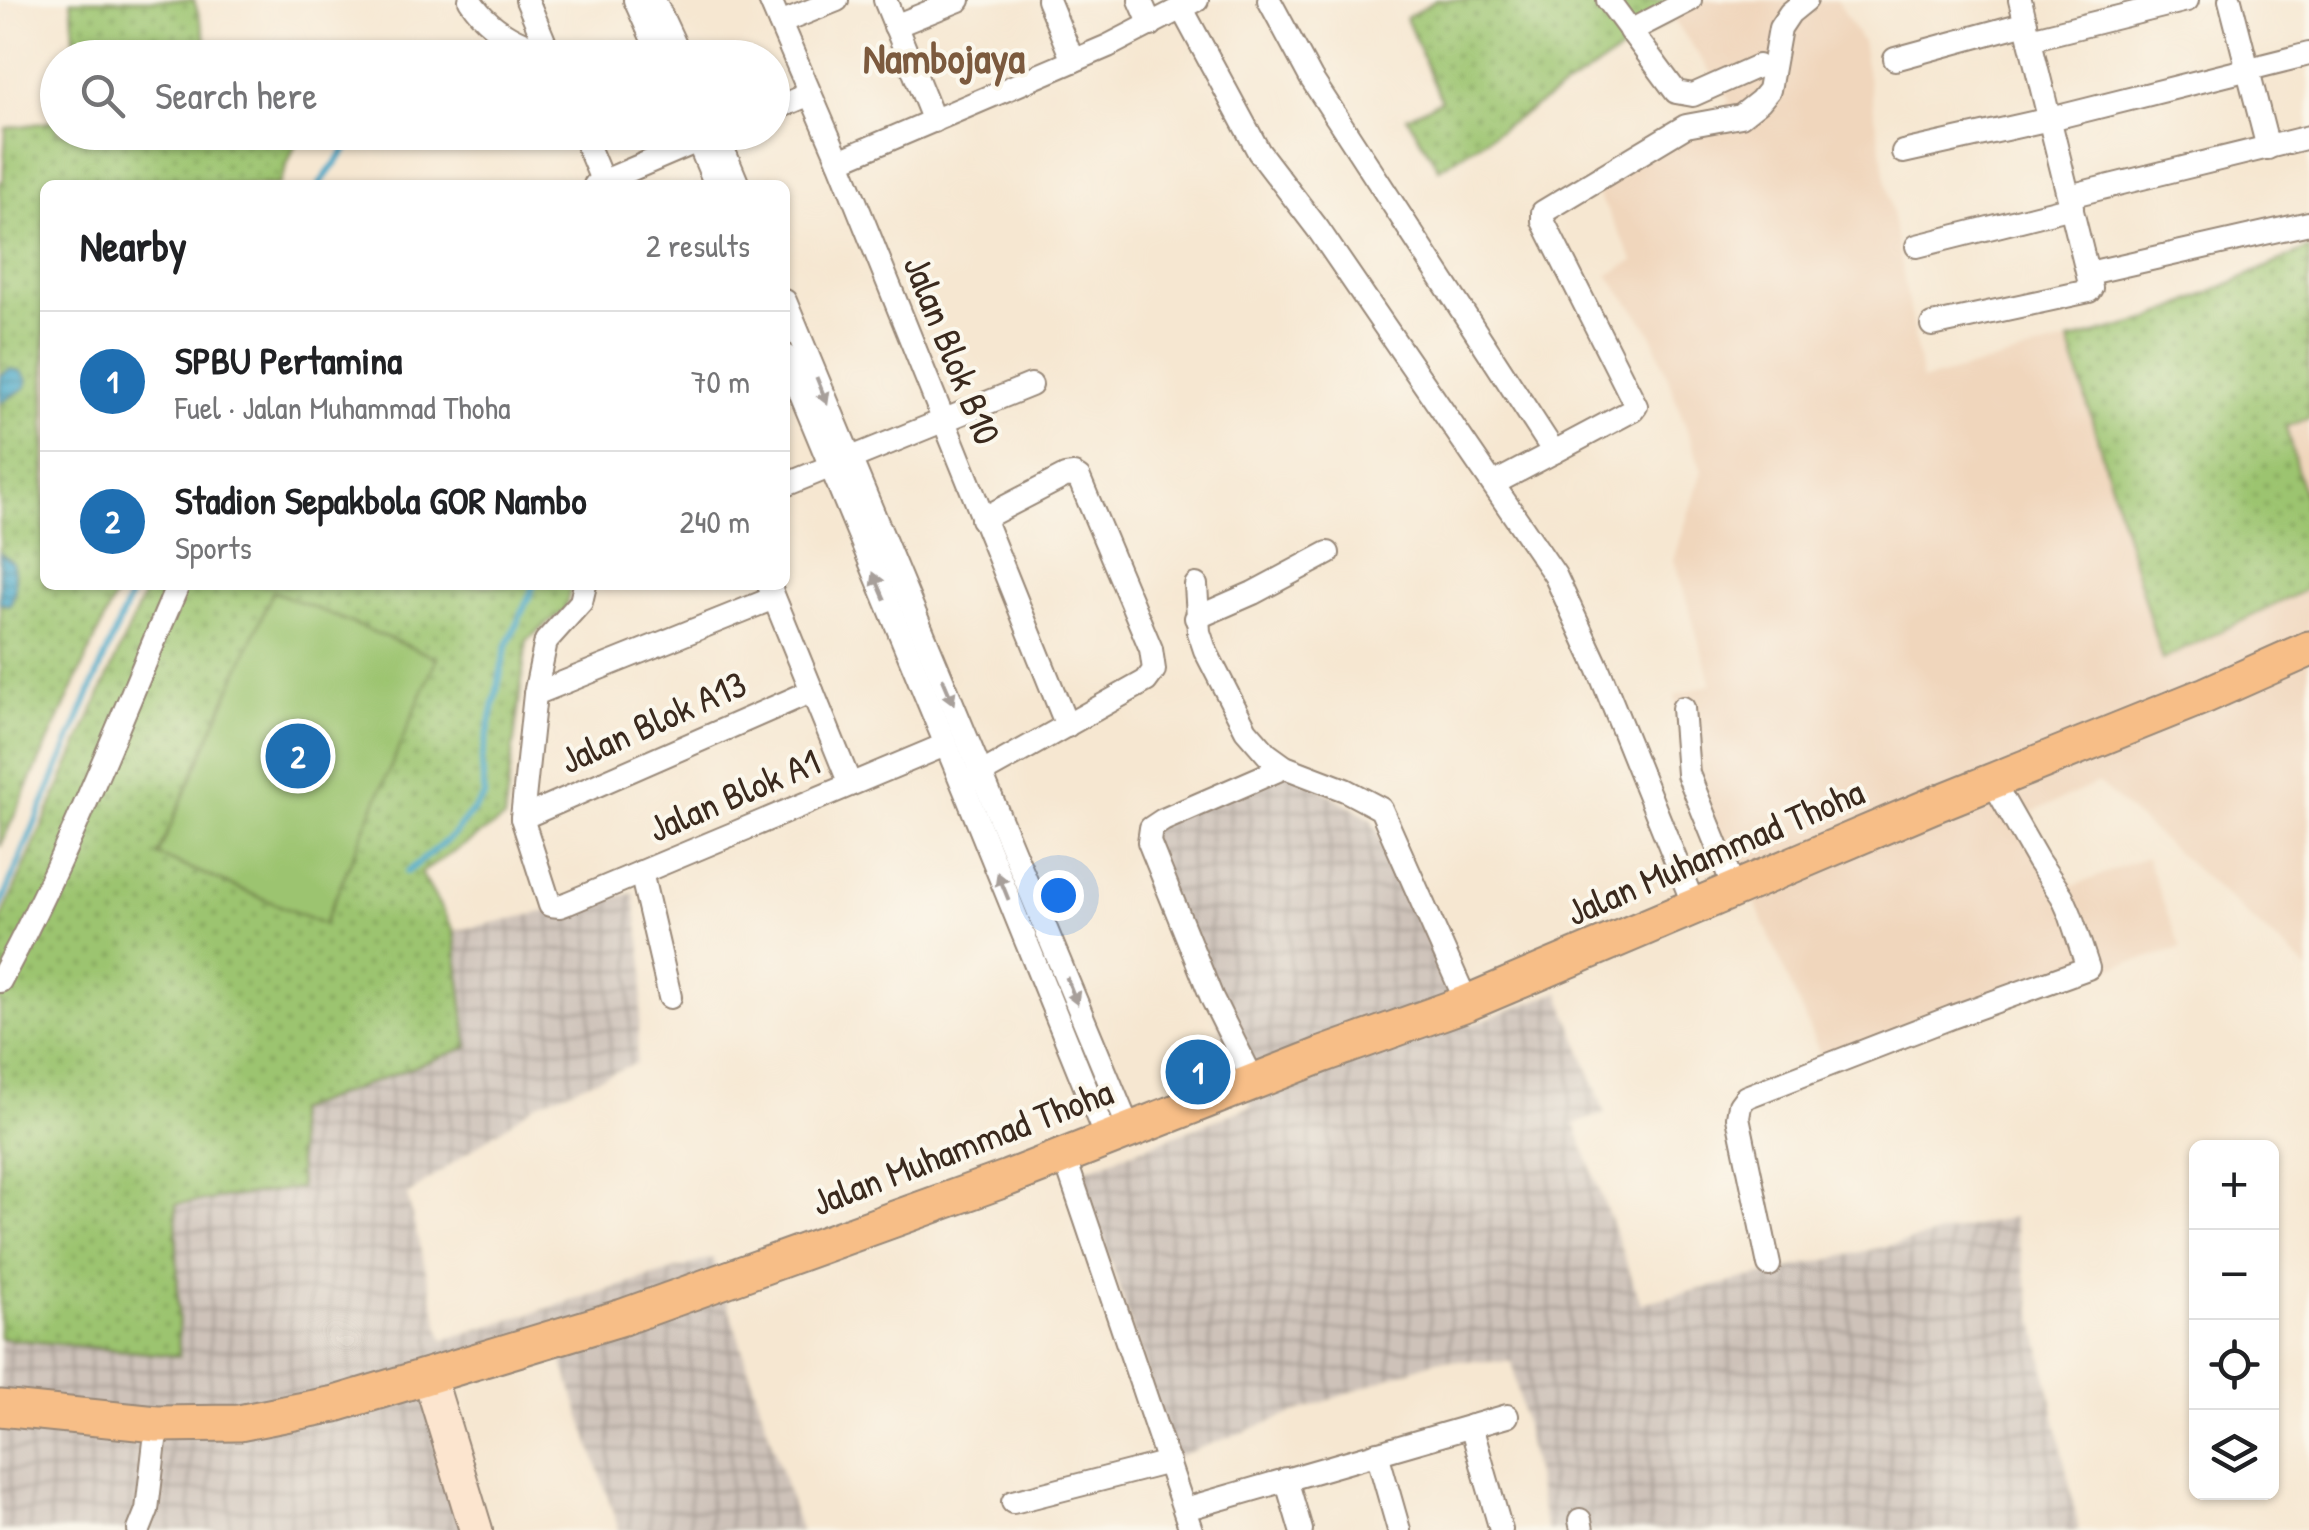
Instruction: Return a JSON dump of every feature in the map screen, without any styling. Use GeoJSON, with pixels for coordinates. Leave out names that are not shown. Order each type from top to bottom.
{"type":"FeatureCollection","features":[{"type":"Feature","properties":{"kind":"main road","name":"Jalan Muhammad Thoha"},"geometry":{"type":"LineString","coordinates":[[0,1408],[156,1424],[240,1423],[335,1404],[659,1305],[1467,1003],[2206,696],[2309,649]]}},
{"type":"Feature","properties":{"kind":"street"},"geometry":{"type":"LineString","coordinates":[[470,0],[498,31],[514,40]]}},
{"type":"Feature","properties":{"kind":"street"},"geometry":{"type":"LineString","coordinates":[[527,0],[544,40]]}},
{"type":"Feature","properties":{"kind":"street"},"geometry":{"type":"LineString","coordinates":[[635,0],[652,40]]}},
{"type":"Feature","properties":{"kind":"street"},"geometry":{"type":"LineString","coordinates":[[654,0],[673,40]]}},
{"type":"Feature","properties":{"kind":"street","name":"Jalan Blok B10"},"geometry":{"type":"LineString","coordinates":[[770,0],[787,40]]}},
{"type":"Feature","properties":{"kind":"street"},"geometry":{"type":"LineString","coordinates":[[780,23],[837,0]]}},
{"type":"Feature","properties":{"kind":"street"},"geometry":{"type":"LineString","coordinates":[[885,0],[934,121]]}},
{"type":"Feature","properties":{"kind":"street"},"geometry":{"type":"LineString","coordinates":[[1048,0],[1073,61]]}},
{"type":"Feature","properties":{"kind":"street"},"geometry":{"type":"LineString","coordinates":[[1140,0],[1151,25]]}},
{"type":"Feature","properties":{"kind":"street"},"geometry":{"type":"LineString","coordinates":[[1269,0],[1312,78],[1554,452]]}},
{"type":"Feature","properties":{"kind":"street"},"geometry":{"type":"LineString","coordinates":[[1608,0],[1676,92],[1693,95],[1758,66]]}},
{"type":"Feature","properties":{"kind":"street"},"geometry":{"type":"LineString","coordinates":[[1630,31],[1690,0]]}},
{"type":"Feature","properties":{"kind":"street"},"geometry":{"type":"LineString","coordinates":[[1493,484],[1634,410],[1636,404],[1543,220],[1543,212],[1686,126],[1741,116],[1760,102],[1769,90],[1780,28],[1806,0]]}},
{"type":"Feature","properties":{"kind":"street"},"geometry":{"type":"LineString","coordinates":[[1894,59],[2025,21],[2187,0]]}},
{"type":"Feature","properties":{"kind":"street"},"geometry":{"type":"LineString","coordinates":[[2230,0],[2268,148]]}},
{"type":"Feature","properties":{"kind":"street"},"geometry":{"type":"LineString","coordinates":[[895,26],[956,1]]}},
{"type":"Feature","properties":{"kind":"street"},"geometry":{"type":"LineString","coordinates":[[839,162],[1073,61],[1190,5],[1259,152],[1318,229],[1555,575],[1695,908]]}},
{"type":"Feature","properties":{"kind":"street"},"geometry":{"type":"LineString","coordinates":[[1932,325],[2090,291],[2092,284],[2025,21]]}},
{"type":"Feature","properties":{"kind":"street","name":"Jalan Blok B10"},"geometry":{"type":"LineString","coordinates":[[790,47],[1067,726]]}},
{"type":"Feature","properties":{"kind":"street"},"geometry":{"type":"LineString","coordinates":[[1904,152],[2050,120],[2309,54]]}},
{"type":"Feature","properties":{"kind":"street"},"geometry":{"type":"LineString","coordinates":[[790,102],[810,94]]}},
{"type":"Feature","properties":{"kind":"street"},"geometry":{"type":"LineString","coordinates":[[1917,246],[2309,137]]}},
{"type":"Feature","properties":{"kind":"street"},"geometry":{"type":"LineString","coordinates":[[588,150],[599,180]]}},
{"type":"Feature","properties":{"kind":"street"},"geometry":{"type":"LineString","coordinates":[[609,180],[674,150]]}},
{"type":"Feature","properties":{"kind":"street"},"geometry":{"type":"LineString","coordinates":[[711,150],[715,180]]}},
{"type":"Feature","properties":{"kind":"street"},"geometry":{"type":"LineString","coordinates":[[718,150],[735,180]]}},
{"type":"Feature","properties":{"kind":"street"},"geometry":{"type":"LineString","coordinates":[[2089,273],[2309,222]]}},
{"type":"Feature","properties":{"kind":"street"},"geometry":{"type":"LineString","coordinates":[[790,316],[840,463],[946,744],[972,778]]}},
{"type":"Feature","properties":{"kind":"street"},"geometry":{"type":"LineString","coordinates":[[790,366],[840,463],[1117,1134]]}},
{"type":"Feature","properties":{"kind":"street"},"geometry":{"type":"LineString","coordinates":[[790,483],[1031,386]]}},
{"type":"Feature","properties":{"kind":"street"},"geometry":{"type":"LineString","coordinates":[[972,778],[1146,681],[1154,670],[1151,649],[1079,478],[1065,476],[982,519]]}},
{"type":"Feature","properties":{"kind":"street"},"geometry":{"type":"LineString","coordinates":[[1196,618],[1328,553]]}},
{"type":"Feature","properties":{"kind":"street"},"geometry":{"type":"LineString","coordinates":[[1196,585],[1196,618],[1205,650],[1246,730],[1267,754],[1286,767],[1381,809],[1467,1003]]}},
{"type":"Feature","properties":{"kind":"street"},"geometry":{"type":"LineString","coordinates":[[0,981],[81,810],[176,590]]}},
{"type":"Feature","properties":{"kind":"street"},"geometry":{"type":"LineString","coordinates":[[522,818],[535,694],[546,641],[581,602],[584,590]]}},
{"type":"Feature","properties":{"kind":"street"},"geometry":{"type":"LineString","coordinates":[[535,694],[771,592],[850,784]]}},
{"type":"Feature","properties":{"kind":"street","name":"Jalan Blok A13"},"geometry":{"type":"LineString","coordinates":[[522,818],[812,691]]}},
{"type":"Feature","properties":{"kind":"street"},"geometry":{"type":"LineString","coordinates":[[1683,708],[1688,774],[1735,890]]}},
{"type":"Feature","properties":{"kind":"street","name":"Jalan Blok A1"},"geometry":{"type":"LineString","coordinates":[[522,818],[550,905],[560,906],[946,744]]}},
{"type":"Feature","properties":{"kind":"street"},"geometry":{"type":"LineString","coordinates":[[1254,1082],[1212,998],[1149,842],[1151,828],[1164,820],[1286,767]]}},
{"type":"Feature","properties":{"kind":"street"},"geometry":{"type":"LineString","coordinates":[[1769,1265],[1738,1118],[1746,1098],[2088,968],[2062,896],[1994,782]]}},
{"type":"Feature","properties":{"kind":"street"},"geometry":{"type":"LineString","coordinates":[[641,872],[670,997]]}},
{"type":"Feature","properties":{"kind":"street"},"geometry":{"type":"LineString","coordinates":[[1064,1156],[1188,1519],[1286,1479],[1507,1416]]}},
{"type":"Feature","properties":{"kind":"street"},"geometry":{"type":"LineString","coordinates":[[429,1376],[476,1530]]}},
{"type":"Feature","properties":{"kind":"street"},"geometry":{"type":"LineString","coordinates":[[139,1530],[148,1510],[156,1424]]}},
{"type":"Feature","properties":{"kind":"street"},"geometry":{"type":"LineString","coordinates":[[1471,1426],[1501,1530]]}},
{"type":"Feature","properties":{"kind":"street"},"geometry":{"type":"LineString","coordinates":[[1376,1454],[1399,1530]]}},
{"type":"Feature","properties":{"kind":"street"},"geometry":{"type":"LineString","coordinates":[[1012,1502],[1168,1462]]}},
{"type":"Feature","properties":{"kind":"street"},"geometry":{"type":"LineString","coordinates":[[1286,1479],[1301,1530]]}},
{"type":"Feature","properties":{"kind":"shaded area"},"geometry":{"type":"Polygon","coordinates":[[[1681,0],[1837,0],[1862,42],[1922,381],[2069,341],[2162,660],[2309,588],[2309,973],[2098,783],[2019,818],[2074,886],[2146,857],[2181,949],[2060,981],[1822,1059],[1755,902],[1734,909],[1682,771],[1675,695],[1712,684],[1674,560],[1702,471],[1651,332],[1608,275],[1634,261],[1593,185],[1695,132],[1730,101],[1673,18],[1681,0]]]}},
{"type":"Feature","properties":{"kind":"shaded area"},"geometry":{"type":"Polygon","coordinates":[[[2309,418],[2309,515],[2285,427],[2309,418]]]}},
{"type":"Feature","properties":{"kind":"shaded area"},"geometry":{"type":"Polygon","coordinates":[[[1281,765],[1371,819],[1470,1025],[1559,992],[1605,1113],[1575,1124],[1641,1303],[2013,1217],[2079,1530],[1546,1530],[1512,1362],[1437,1360],[1173,1458],[1082,1171],[1252,1106],[1140,830],[1281,765]]]}},
{"type":"Feature","properties":{"kind":"shaded area"},"geometry":{"type":"Polygon","coordinates":[[[634,893],[644,973],[636,1063],[538,1103],[407,1195],[443,1340],[713,1258],[800,1530],[619,1530],[559,1351],[439,1384],[484,1530],[0,1530],[0,1338],[178,1356],[176,1204],[300,1188],[294,1111],[468,1047],[454,931],[634,893]]]}},
{"type":"Feature","properties":{"kind":"green space"},"geometry":{"type":"Polygon","coordinates":[[[71,0],[194,0],[206,40],[75,40],[71,0]]]}},
{"type":"Feature","properties":{"kind":"green space"},"geometry":{"type":"Polygon","coordinates":[[[1436,0],[1681,0],[1673,18],[1439,169],[1407,117],[1441,100],[1406,18],[1436,0]]]}},
{"type":"Feature","properties":{"kind":"green space"},"geometry":{"type":"Polygon","coordinates":[[[40,123],[40,150],[293,150],[281,180],[40,180],[40,590],[118,590],[0,847],[0,182],[6,128],[40,123]]]}},
{"type":"Feature","properties":{"kind":"green space"},"geometry":{"type":"Polygon","coordinates":[[[2309,248],[2309,418],[2286,427],[2309,515],[2309,588],[2162,660],[2069,341],[2149,320],[2309,248]]]}},
{"type":"Feature","properties":{"kind":"green space"},"geometry":{"type":"Polygon","coordinates":[[[146,590],[570,590],[565,610],[527,640],[504,819],[421,873],[454,931],[468,1047],[294,1111],[300,1188],[176,1204],[179,1356],[0,1338],[0,922],[146,590]]]}},
{"type":"Feature","properties":{"kind":"green space"},"geometry":{"type":"Polygon","coordinates":[[[273,591],[437,658],[324,924],[158,855],[273,591]]]}},
{"type":"Feature","properties":{"kind":"water"},"geometry":{"type":"Polygon","coordinates":[[[10,369],[21,371],[28,380],[25,388],[0,403],[0,376],[10,369]]]}},
{"type":"Feature","properties":{"kind":"water"},"geometry":{"type":"Polygon","coordinates":[[[0,553],[12,562],[15,589],[10,605],[0,603],[0,553]]]}},
{"type":"Feature","properties":{"kind":"waterway"},"geometry":{"type":"LineString","coordinates":[[323,180],[345,150]]}},
{"type":"Feature","properties":{"kind":"waterway"},"geometry":{"type":"LineString","coordinates":[[0,907],[133,590]]}},
{"type":"Feature","properties":{"kind":"waterway"},"geometry":{"type":"LineString","coordinates":[[407,872],[452,836],[484,797],[482,760],[506,648],[532,590]]}},
{"type":"Feature","properties":{"kind":"place","name":"Stadion Sepakbola GOR Nambo"},"geometry":{"type":"Point","coordinates":[298,756]}},
{"type":"Feature","properties":{"kind":"place","name":"SPBU Pertamina"},"geometry":{"type":"Point","coordinates":[1198,1072]}},
{"type":"Feature","properties":{"kind":"district","name":"Nambojaya"},"geometry":{"type":"Point","coordinates":[944,58]}}]}
